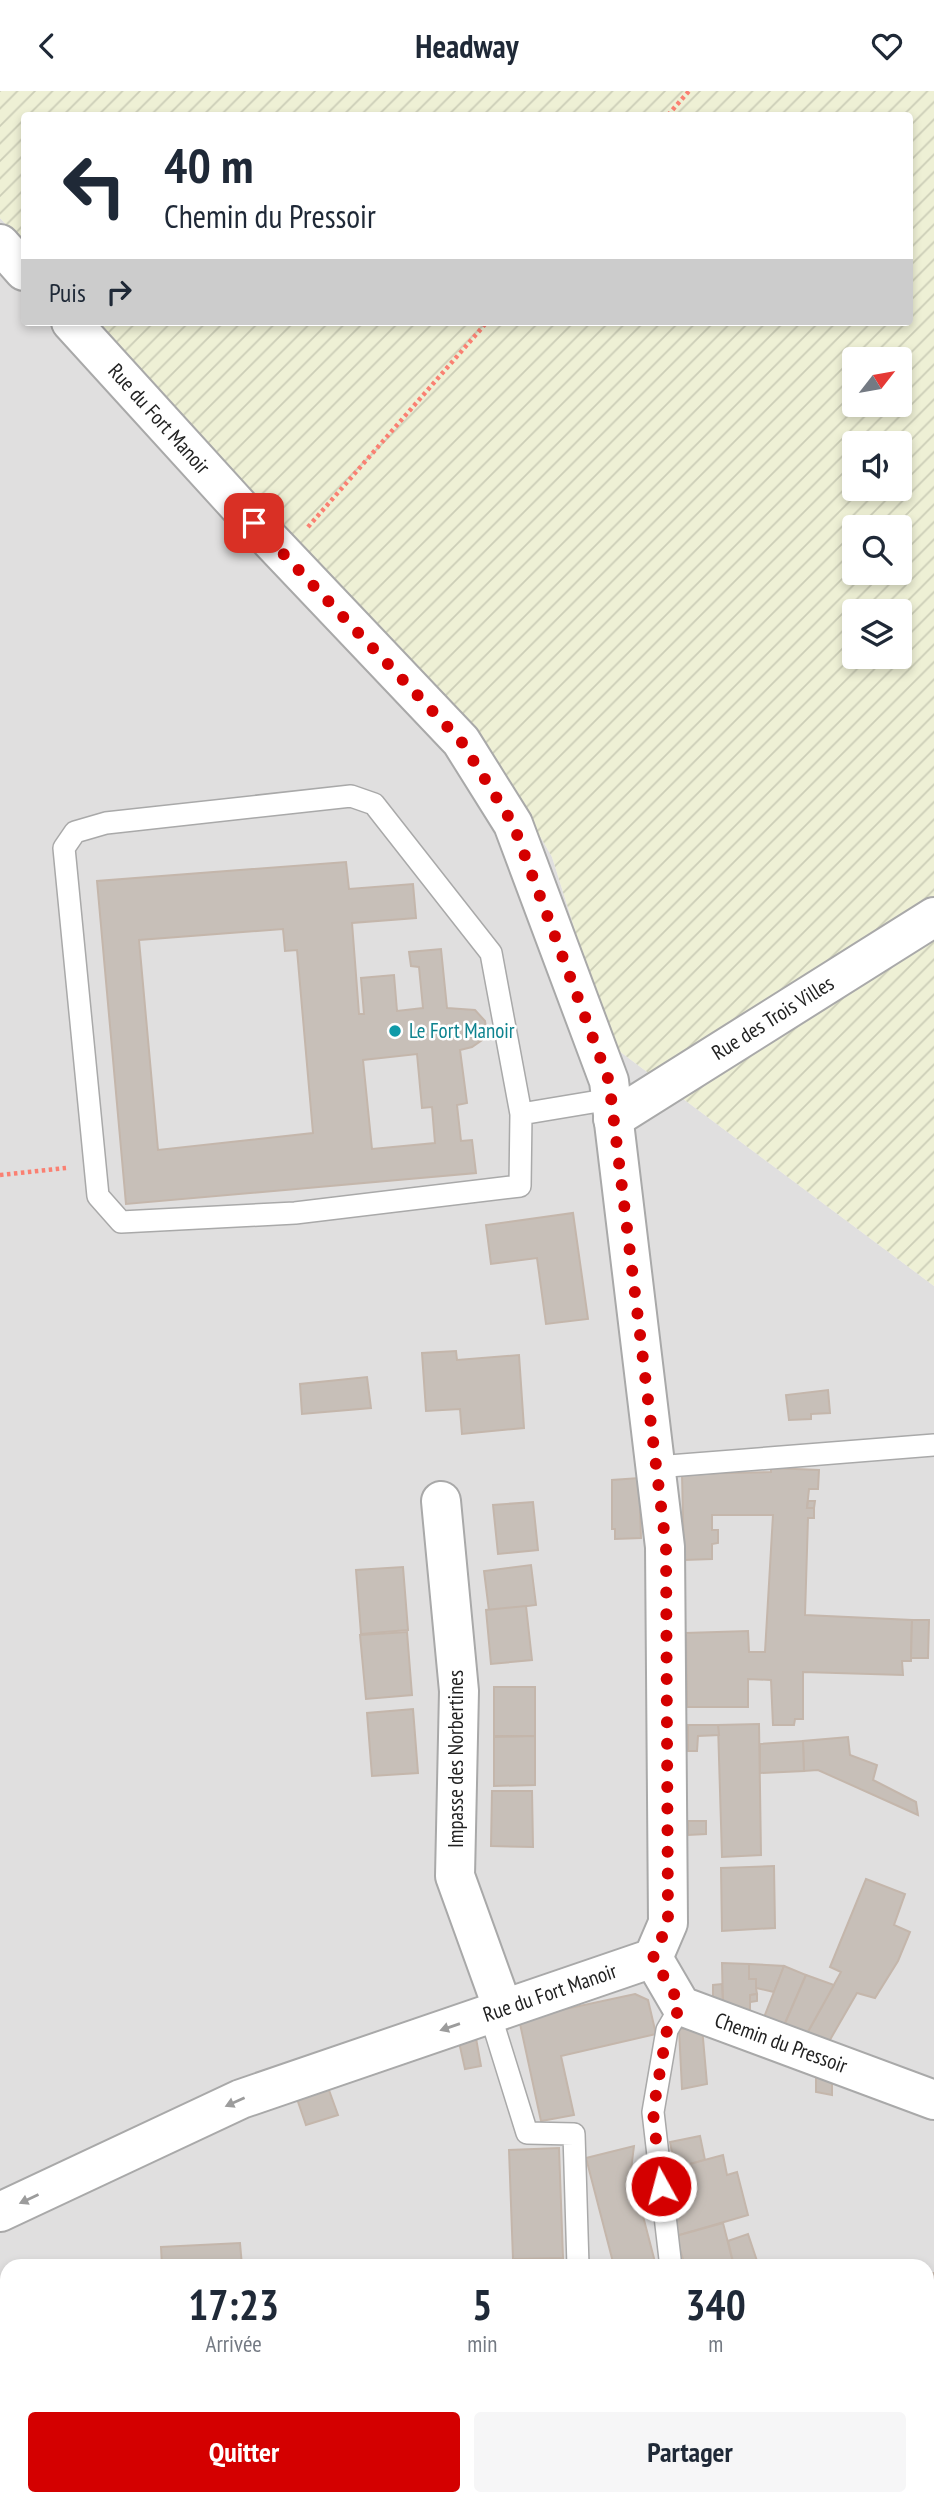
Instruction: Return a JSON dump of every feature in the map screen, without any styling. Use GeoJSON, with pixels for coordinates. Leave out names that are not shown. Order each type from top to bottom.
{"type":"FeatureCollection","features":[{"type":"Feature","properties":{"kind":"street"},"geometry":{"type":"LineString","coordinates":[[0,244],[21,268]]}},
{"type":"Feature","properties":{"kind":"street","name":"Rue du Fort Manoir"},"geometry":{"type":"LineString","coordinates":[[0,2212],[241,2099],[653,1958],[668,1923],[666,1547],[609,1081],[513,824],[461,741],[264,533],[75,326]]}},
{"type":"Feature","properties":{"kind":"street","name":"Rue des Trois Villes"},"geometry":{"type":"LineString","coordinates":[[612,1109],[934,917]]}},
{"type":"Feature","properties":{"kind":"street","name":"Impasse des Norbertines"},"geometry":{"type":"LineString","coordinates":[[441,1501],[459,1691],[455,1876],[496,2012]]}},
{"type":"Feature","properties":{"kind":"street"},"geometry":{"type":"LineString","coordinates":[[653,1958],[681,2006]]}},
{"type":"Feature","properties":{"kind":"street","name":"Chemin du Pressoir"},"geometry":{"type":"LineString","coordinates":[[681,2006],[934,2100]]}},
{"type":"Feature","properties":{"kind":"lane"},"geometry":{"type":"LineString","coordinates":[[351,796],[374,804],[491,953],[520,1114],[520,1186],[295,1213],[121,1221],[98,1196],[64,848],[75,832],[106,823],[351,796]]}},
{"type":"Feature","properties":{"kind":"lane"},"geometry":{"type":"LineString","coordinates":[[520,1114],[612,1109]]}},
{"type":"Feature","properties":{"kind":"lane"},"geometry":{"type":"LineString","coordinates":[[656,1467],[934,1445]]}},
{"type":"Feature","properties":{"kind":"lane"},"geometry":{"type":"LineString","coordinates":[[670,2259],[653,2112],[667,2030],[681,2006]]}},
{"type":"Feature","properties":{"kind":"lane"},"geometry":{"type":"LineString","coordinates":[[496,2012],[527,2133],[574,2134],[578,2259]]}},
{"type":"Feature","properties":{"kind":"path"},"geometry":{"type":"LineString","coordinates":[[671,112],[689,91]]}},
{"type":"Feature","properties":{"kind":"path"},"geometry":{"type":"LineString","coordinates":[[306,529],[484,326]]}},
{"type":"Feature","properties":{"kind":"path"},"geometry":{"type":"LineString","coordinates":[[0,1175],[95,1165]]}},
{"type":"Feature","properties":{"kind":"shaded area"},"geometry":{"type":"Polygon","coordinates":[[[0,218],[21,241],[21,326],[100,326],[488,746],[552,857],[611,1045],[934,1286],[934,2259],[0,2259],[0,218]]]}},
{"type":"Feature","properties":{"kind":"green space"},"geometry":{"type":"Polygon","coordinates":[[[0,91],[934,91],[934,1286],[611,1045],[552,857],[488,746],[100,326],[913,326],[913,112],[21,112],[21,241],[0,218],[0,91]]]}},
{"type":"Feature","properties":{"kind":"building","name":"Le Fort Manoir"},"geometry":{"type":"Polygon","coordinates":[[[346,862],[349,889],[413,884],[416,918],[352,923],[359,1014],[364,1014],[361,978],[394,975],[397,1011],[423,1008],[419,967],[411,966],[409,952],[441,949],[447,1008],[475,1010],[485,1021],[482,1040],[472,1047],[460,1050],[467,1103],[457,1105],[461,1141],[472,1140],[476,1173],[126,1204],[97,881],[346,862]],[[283,929],[139,940],[158,1150],[313,1133],[297,950],[285,951],[283,929]],[[417,1054],[363,1060],[372,1149],[435,1143],[432,1107],[422,1108],[417,1054]]]}},
{"type":"Feature","properties":{"kind":"building"},"geometry":{"type":"Polygon","coordinates":[[[573,1213],[588,1319],[546,1324],[537,1258],[491,1264],[486,1225],[573,1213]]]}},
{"type":"Feature","properties":{"kind":"building"},"geometry":{"type":"Polygon","coordinates":[[[456,1351],[457,1360],[519,1355],[524,1428],[462,1434],[460,1409],[426,1411],[422,1353],[456,1351]]]}},
{"type":"Feature","properties":{"kind":"building"},"geometry":{"type":"Polygon","coordinates":[[[367,1377],[371,1408],[302,1414],[300,1384],[367,1377]]]}},
{"type":"Feature","properties":{"kind":"building"},"geometry":{"type":"Polygon","coordinates":[[[828,1390],[830,1413],[811,1414],[811,1419],[789,1420],[786,1395],[828,1390]]]}},
{"type":"Feature","properties":{"kind":"building"},"geometry":{"type":"Polygon","coordinates":[[[771,1468],[819,1470],[818,1489],[809,1489],[807,1508],[814,1508],[814,1518],[808,1518],[805,1615],[912,1620],[911,1661],[902,1661],[903,1675],[803,1672],[803,1719],[795,1719],[794,1725],[773,1725],[771,1680],[748,1679],[748,1707],[687,1707],[686,1633],[748,1631],[749,1652],[765,1652],[773,1515],[712,1515],[712,1530],[718,1530],[718,1543],[712,1544],[712,1559],[684,1560],[682,1474],[771,1472],[771,1468]]]}},
{"type":"Feature","properties":{"kind":"building"},"geometry":{"type":"Polygon","coordinates":[[[639,1478],[641,1538],[615,1539],[615,1529],[612,1529],[612,1480],[639,1478]]]}},
{"type":"Feature","properties":{"kind":"building"},"geometry":{"type":"Polygon","coordinates":[[[808,1501],[815,1501],[814,1508],[807,1508],[808,1501]]]}},
{"type":"Feature","properties":{"kind":"building"},"geometry":{"type":"Polygon","coordinates":[[[533,1502],[538,1550],[498,1554],[493,1505],[533,1502]]]}},
{"type":"Feature","properties":{"kind":"building"},"geometry":{"type":"Polygon","coordinates":[[[531,1565],[536,1605],[489,1611],[484,1571],[531,1565]]]}},
{"type":"Feature","properties":{"kind":"building"},"geometry":{"type":"Polygon","coordinates":[[[403,1567],[408,1630],[361,1634],[356,1570],[403,1567]]]}},
{"type":"Feature","properties":{"kind":"building"},"geometry":{"type":"Polygon","coordinates":[[[526,1606],[532,1660],[491,1664],[486,1610],[526,1606]]]}},
{"type":"Feature","properties":{"kind":"building"},"geometry":{"type":"Polygon","coordinates":[[[912,1620],[929,1620],[928,1658],[911,1658],[912,1620]]]}},
{"type":"Feature","properties":{"kind":"building"},"geometry":{"type":"Polygon","coordinates":[[[407,1632],[412,1695],[366,1699],[360,1635],[407,1632]]]}},
{"type":"Feature","properties":{"kind":"building"},"geometry":{"type":"Polygon","coordinates":[[[494,1687],[535,1687],[535,1736],[494,1736],[494,1687]]]}},
{"type":"Feature","properties":{"kind":"building"},"geometry":{"type":"Polygon","coordinates":[[[413,1709],[418,1773],[372,1776],[367,1713],[413,1709]]]}},
{"type":"Feature","properties":{"kind":"building"},"geometry":{"type":"Polygon","coordinates":[[[759,1724],[761,1855],[722,1857],[718,1725],[759,1724]]]}},
{"type":"Feature","properties":{"kind":"building"},"geometry":{"type":"Polygon","coordinates":[[[688,1725],[718,1725],[719,1735],[698,1736],[697,1751],[688,1751],[688,1725]]]}},
{"type":"Feature","properties":{"kind":"building"},"geometry":{"type":"Polygon","coordinates":[[[535,1736],[535,1785],[494,1786],[494,1737],[535,1736]]]}},
{"type":"Feature","properties":{"kind":"building"},"geometry":{"type":"Polygon","coordinates":[[[848,1737],[850,1755],[877,1765],[873,1780],[916,1802],[918,1815],[818,1770],[804,1771],[803,1741],[848,1737]]]}},
{"type":"Feature","properties":{"kind":"building"},"geometry":{"type":"Polygon","coordinates":[[[803,1741],[804,1771],[760,1773],[760,1744],[803,1741]]]}},
{"type":"Feature","properties":{"kind":"building"},"geometry":{"type":"Polygon","coordinates":[[[492,1791],[532,1791],[533,1847],[491,1846],[492,1791]]]}},
{"type":"Feature","properties":{"kind":"building"},"geometry":{"type":"Polygon","coordinates":[[[688,1821],[706,1821],[706,1834],[688,1835],[688,1821]]]}},
{"type":"Feature","properties":{"kind":"building"},"geometry":{"type":"Polygon","coordinates":[[[774,1866],[775,1928],[722,1931],[721,1868],[774,1866]]]}},
{"type":"Feature","properties":{"kind":"building"},"geometry":{"type":"Polygon","coordinates":[[[866,1879],[905,1894],[894,1925],[910,1932],[898,1961],[875,1998],[857,1993],[827,2045],[805,2037],[841,1972],[830,1967],[866,1879]]]}},
{"type":"Feature","properties":{"kind":"building"},"geometry":{"type":"Polygon","coordinates":[[[722,1963],[749,1964],[749,1979],[756,1979],[757,1994],[750,1995],[750,2016],[723,2005],[722,1963]]]}},
{"type":"Feature","properties":{"kind":"building"},"geometry":{"type":"Polygon","coordinates":[[[749,1964],[784,1966],[774,1992],[756,1988],[756,1979],[749,1979],[749,1964]]]}},
{"type":"Feature","properties":{"kind":"building"},"geometry":{"type":"Polygon","coordinates":[[[784,1966],[806,1975],[783,2028],[763,2020],[784,1966]]]}},
{"type":"Feature","properties":{"kind":"building"},"geometry":{"type":"Polygon","coordinates":[[[806,1975],[834,1985],[805,2037],[783,2028],[806,1975]]]}},
{"type":"Feature","properties":{"kind":"building"},"geometry":{"type":"Polygon","coordinates":[[[722,1984],[723,2005],[713,2001],[713,1985],[722,1984]]]}},
{"type":"Feature","properties":{"kind":"building"},"geometry":{"type":"Polygon","coordinates":[[[635,1994],[648,2000],[656,2034],[561,2056],[574,2115],[541,2121],[519,2019],[635,1994]]]}},
{"type":"Feature","properties":{"kind":"building"},"geometry":{"type":"Polygon","coordinates":[[[757,1994],[757,2001],[750,2002],[750,1995],[757,1994]]]}},
{"type":"Feature","properties":{"kind":"building"},"geometry":{"type":"Polygon","coordinates":[[[474,2027],[481,2066],[465,2069],[457,2033],[474,2027]]]}},
{"type":"Feature","properties":{"kind":"building"},"geometry":{"type":"Polygon","coordinates":[[[702,2027],[707,2084],[682,2089],[679,2029],[702,2027]]]}},
{"type":"Feature","properties":{"kind":"building"},"geometry":{"type":"Polygon","coordinates":[[[816,2068],[832,2075],[832,2095],[816,2092],[816,2068]]]}},
{"type":"Feature","properties":{"kind":"building"},"geometry":{"type":"Polygon","coordinates":[[[325,2079],[338,2115],[306,2125],[294,2090],[325,2079]]]}},
{"type":"Feature","properties":{"kind":"building"},"geometry":{"type":"Polygon","coordinates":[[[700,2136],[705,2160],[675,2168],[670,2142],[700,2136]]]}},
{"type":"Feature","properties":{"kind":"building"},"geometry":{"type":"Polygon","coordinates":[[[634,2146],[631,2170],[654,2259],[612,2259],[586,2158],[634,2146]]]}},
{"type":"Feature","properties":{"kind":"building"},"geometry":{"type":"Polygon","coordinates":[[[559,2148],[563,2258],[513,2259],[509,2150],[559,2148]]]}},
{"type":"Feature","properties":{"kind":"building"},"geometry":{"type":"Polygon","coordinates":[[[723,2155],[727,2175],[737,2172],[748,2215],[676,2236],[667,2197],[680,2193],[675,2168],[723,2155]]]}},
{"type":"Feature","properties":{"kind":"building"},"geometry":{"type":"Polygon","coordinates":[[[723,2223],[732,2259],[683,2259],[676,2236],[723,2223]]]}},
{"type":"Feature","properties":{"kind":"building"},"geometry":{"type":"Polygon","coordinates":[[[748,2234],[756,2259],[732,2259],[728,2241],[748,2234]]]}},
{"type":"Feature","properties":{"kind":"building"},"geometry":{"type":"Polygon","coordinates":[[[240,2243],[241,2259],[162,2259],[161,2247],[240,2243]]]}},
{"type":"Feature","properties":{"kind":"place","name":"Le Fort Manoir"},"geometry":{"type":"Point","coordinates":[395,1031]}},
{"type":"Feature","properties":{"kind":"route"},"geometry":{"type":"LineString","coordinates":[[254,523],[461,741],[513,824],[609,1081],[666,1547],[668,1923],[653,1958],[681,2006],[667,2030],[653,2112],[661,2186]]}}]}
